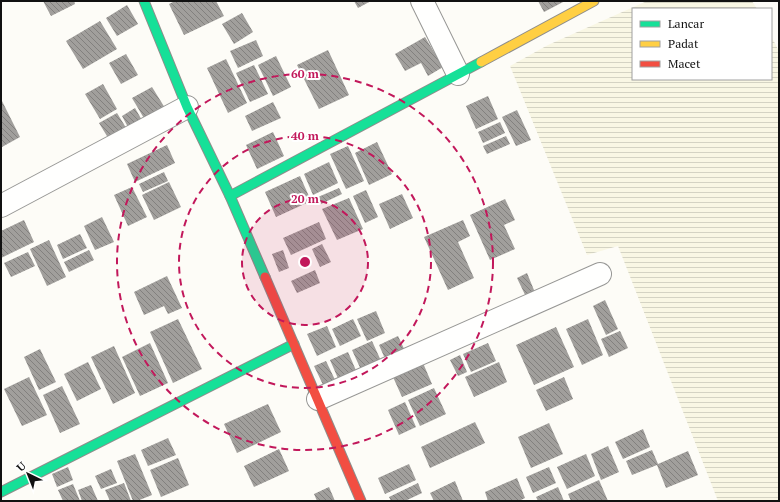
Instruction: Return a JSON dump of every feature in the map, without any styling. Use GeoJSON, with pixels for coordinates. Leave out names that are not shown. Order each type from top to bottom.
{"type":"FeatureCollection","features":[{"type":"Feature","properties":{"kind":"street"},"geometry":{"type":"LineString","coordinates":[[144,1],[187,107],[230,196],[361,501]]}},
{"type":"Feature","properties":{"kind":"street"},"geometry":{"type":"LineString","coordinates":[[422,1],[458,74]]}},
{"type":"Feature","properties":{"kind":"street"},"geometry":{"type":"LineString","coordinates":[[230,196],[594,1]]}},
{"type":"Feature","properties":{"kind":"street"},"geometry":{"type":"LineString","coordinates":[[1,206],[187,107]]}},
{"type":"Feature","properties":{"kind":"street"},"geometry":{"type":"LineString","coordinates":[[318,398],[600,274]]}},
{"type":"Feature","properties":{"kind":"street"},"geometry":{"type":"LineString","coordinates":[[1,492],[294,344]]}},
{"type":"Feature","properties":{"kind":"shaded area"},"geometry":{"type":"Polygon","coordinates":[[[647,1],[752,1],[756,8],[632,8],[632,80],[772,80],[772,38],[779,51],[779,501],[718,501],[618,246],[587,255],[510,66],[548,45],[647,1]]]}},
{"type":"Feature","properties":{"kind":"building"},"geometry":{"type":"Polygon","coordinates":[[[43,1],[74,1],[75,4],[51,16],[43,1]]]}},
{"type":"Feature","properties":{"kind":"building"},"geometry":{"type":"Polygon","coordinates":[[[175,1],[216,1],[224,16],[184,35],[169,4],[175,1]]]}},
{"type":"Feature","properties":{"kind":"building"},"geometry":{"type":"Polygon","coordinates":[[[354,1],[371,1],[358,8],[354,1]]]}},
{"type":"Feature","properties":{"kind":"building"},"geometry":{"type":"Polygon","coordinates":[[[538,1],[565,1],[544,12],[538,1]]]}},
{"type":"Feature","properties":{"kind":"building"},"geometry":{"type":"Polygon","coordinates":[[[127,5],[138,24],[117,36],[106,18],[127,5]]]}},
{"type":"Feature","properties":{"kind":"building"},"geometry":{"type":"Polygon","coordinates":[[[242,13],[253,32],[234,44],[222,24],[242,13]]]}},
{"type":"Feature","properties":{"kind":"building"},"geometry":{"type":"Polygon","coordinates":[[[100,21],[117,49],[83,69],[66,41],[100,21]]]}},
{"type":"Feature","properties":{"kind":"building"},"geometry":{"type":"Polygon","coordinates":[[[425,37],[443,67],[428,76],[421,63],[405,71],[395,54],[425,37]]]}},
{"type":"Feature","properties":{"kind":"building"},"geometry":{"type":"Polygon","coordinates":[[[256,40],[263,56],[238,68],[230,51],[256,40]]]}},
{"type":"Feature","properties":{"kind":"building"},"geometry":{"type":"Polygon","coordinates":[[[328,50],[349,95],[319,109],[297,65],[328,50]]]}},
{"type":"Feature","properties":{"kind":"building"},"geometry":{"type":"Polygon","coordinates":[[[126,54],[138,75],[121,84],[109,63],[126,54]]]}},
{"type":"Feature","properties":{"kind":"building"},"geometry":{"type":"Polygon","coordinates":[[[276,56],[291,87],[273,96],[258,65],[276,56]]]}},
{"type":"Feature","properties":{"kind":"building"},"geometry":{"type":"Polygon","coordinates":[[[226,59],[247,103],[228,113],[207,68],[226,59]]]}},
{"type":"Feature","properties":{"kind":"building"},"geometry":{"type":"Polygon","coordinates":[[[254,65],[268,94],[250,102],[236,73],[254,65]]]}},
{"type":"Feature","properties":{"kind":"building"},"geometry":{"type":"Polygon","coordinates":[[[103,84],[117,109],[100,119],[85,94],[103,84]]]}},
{"type":"Feature","properties":{"kind":"building"},"geometry":{"type":"Polygon","coordinates":[[[152,87],[165,108],[145,120],[132,98],[152,87]]]}},
{"type":"Feature","properties":{"kind":"building"},"geometry":{"type":"Polygon","coordinates":[[[488,96],[498,119],[476,129],[466,106],[488,96]]]}},
{"type":"Feature","properties":{"kind":"building"},"geometry":{"type":"Polygon","coordinates":[[[1,99],[20,137],[2,147],[1,145],[1,99]]]}},
{"type":"Feature","properties":{"kind":"building"},"geometry":{"type":"Polygon","coordinates":[[[273,102],[281,118],[252,131],[245,116],[273,102]]]}},
{"type":"Feature","properties":{"kind":"building"},"geometry":{"type":"Polygon","coordinates":[[[135,108],[143,122],[129,129],[122,116],[135,108]]]}},
{"type":"Feature","properties":{"kind":"building"},"geometry":{"type":"Polygon","coordinates":[[[517,110],[531,140],[516,146],[502,117],[517,110]]]}},
{"type":"Feature","properties":{"kind":"building"},"geometry":{"type":"Polygon","coordinates":[[[117,113],[128,131],[110,141],[99,123],[117,113]]]}},
{"type":"Feature","properties":{"kind":"building"},"geometry":{"type":"Polygon","coordinates":[[[500,122],[505,133],[483,143],[478,132],[500,122]]]}},
{"type":"Feature","properties":{"kind":"building"},"geometry":{"type":"Polygon","coordinates":[[[273,132],[284,156],[257,169],[246,145],[273,132]]]}},
{"type":"Feature","properties":{"kind":"building"},"geometry":{"type":"Polygon","coordinates":[[[506,136],[510,144],[487,154],[483,146],[506,136]]]}},
{"type":"Feature","properties":{"kind":"building"},"geometry":{"type":"Polygon","coordinates":[[[377,142],[392,174],[369,185],[355,153],[377,142]]]}},
{"type":"Feature","properties":{"kind":"building"},"geometry":{"type":"Polygon","coordinates":[[[167,145],[175,163],[135,182],[127,164],[167,145]]]}},
{"type":"Feature","properties":{"kind":"building"},"geometry":{"type":"Polygon","coordinates":[[[348,146],[364,181],[346,189],[330,154],[348,146]]]}},
{"type":"Feature","properties":{"kind":"building"},"geometry":{"type":"Polygon","coordinates":[[[329,162],[338,183],[313,195],[304,174],[329,162]]]}},
{"type":"Feature","properties":{"kind":"building"},"geometry":{"type":"Polygon","coordinates":[[[164,172],[168,181],[143,192],[139,184],[164,172]]]}},
{"type":"Feature","properties":{"kind":"building"},"geometry":{"type":"Polygon","coordinates":[[[300,176],[311,201],[276,217],[265,192],[300,176]]]}},
{"type":"Feature","properties":{"kind":"building"},"geometry":{"type":"Polygon","coordinates":[[[169,182],[181,207],[154,220],[142,195],[169,182]]]}},
{"type":"Feature","properties":{"kind":"building"},"geometry":{"type":"Polygon","coordinates":[[[132,187],[147,217],[128,226],[114,195],[132,187]]]}},
{"type":"Feature","properties":{"kind":"building"},"geometry":{"type":"Polygon","coordinates":[[[339,188],[342,194],[321,204],[318,197],[339,188]]]}},
{"type":"Feature","properties":{"kind":"building"},"geometry":{"type":"Polygon","coordinates":[[[366,190],[378,217],[365,223],[353,196],[366,190]]]}},
{"type":"Feature","properties":{"kind":"building"},"geometry":{"type":"Polygon","coordinates":[[[402,194],[413,218],[390,229],[379,204],[402,194]]]}},
{"type":"Feature","properties":{"kind":"building"},"geometry":{"type":"Polygon","coordinates":[[[349,198],[363,229],[337,240],[322,209],[349,198]]]}},
{"type":"Feature","properties":{"kind":"building"},"geometry":{"type":"Polygon","coordinates":[[[505,199],[515,220],[504,225],[515,249],[490,260],[470,215],[505,199]]]}},
{"type":"Feature","properties":{"kind":"building"},"geometry":{"type":"Polygon","coordinates":[[[102,217],[114,242],[95,250],[84,226],[102,217]]]}},
{"type":"Feature","properties":{"kind":"building"},"geometry":{"type":"Polygon","coordinates":[[[24,220],[34,242],[1,258],[1,231],[24,220]]]}},
{"type":"Feature","properties":{"kind":"building"},"geometry":{"type":"Polygon","coordinates":[[[463,220],[470,236],[458,242],[474,278],[448,290],[424,237],[463,220]]]}},
{"type":"Feature","properties":{"kind":"building"},"geometry":{"type":"Polygon","coordinates":[[[319,222],[326,239],[291,255],[283,238],[319,222]]]}},
{"type":"Feature","properties":{"kind":"building"},"geometry":{"type":"Polygon","coordinates":[[[80,234],[87,248],[63,259],[57,245],[80,234]]]}},
{"type":"Feature","properties":{"kind":"building"},"geometry":{"type":"Polygon","coordinates":[[[49,240],[66,277],[47,286],[30,249],[49,240]]]}},
{"type":"Feature","properties":{"kind":"building"},"geometry":{"type":"Polygon","coordinates":[[[322,244],[331,262],[320,267],[312,249],[322,244]]]}},
{"type":"Feature","properties":{"kind":"building"},"geometry":{"type":"Polygon","coordinates":[[[89,250],[94,260],[69,272],[64,262],[89,250]]]}},
{"type":"Feature","properties":{"kind":"building"},"geometry":{"type":"Polygon","coordinates":[[[283,250],[289,268],[279,272],[272,254],[283,250]]]}},
{"type":"Feature","properties":{"kind":"building"},"geometry":{"type":"Polygon","coordinates":[[[28,252],[35,266],[11,277],[4,263],[28,252]]]}},
{"type":"Feature","properties":{"kind":"building"},"geometry":{"type":"Polygon","coordinates":[[[315,270],[320,283],[297,293],[291,281],[315,270]]]}},
{"type":"Feature","properties":{"kind":"building"},"geometry":{"type":"Polygon","coordinates":[[[527,273],[536,295],[527,299],[517,278],[527,273]]]}},
{"type":"Feature","properties":{"kind":"building"},"geometry":{"type":"Polygon","coordinates":[[[167,276],[182,308],[168,314],[164,306],[144,315],[134,292],[167,276]]]}},
{"type":"Feature","properties":{"kind":"building"},"geometry":{"type":"Polygon","coordinates":[[[605,300],[618,329],[606,335],[593,306],[605,300]]]}},
{"type":"Feature","properties":{"kind":"building"},"geometry":{"type":"Polygon","coordinates":[[[376,311],[385,333],[367,341],[357,319],[376,311]]]}},
{"type":"Feature","properties":{"kind":"building"},"geometry":{"type":"Polygon","coordinates":[[[178,319],[202,369],[173,383],[150,332],[178,319]]]}},
{"type":"Feature","properties":{"kind":"building"},"geometry":{"type":"Polygon","coordinates":[[[353,319],[361,336],[340,346],[332,329],[353,319]]]}},
{"type":"Feature","properties":{"kind":"building"},"geometry":{"type":"Polygon","coordinates":[[[588,319],[603,355],[582,365],[566,329],[588,319]]]}},
{"type":"Feature","properties":{"kind":"building"},"geometry":{"type":"Polygon","coordinates":[[[327,326],[336,347],[317,356],[307,334],[327,326]]]}},
{"type":"Feature","properties":{"kind":"building"},"geometry":{"type":"Polygon","coordinates":[[[556,327],[574,367],[534,385],[516,345],[556,327]]]}},
{"type":"Feature","properties":{"kind":"building"},"geometry":{"type":"Polygon","coordinates":[[[620,331],[628,348],[609,357],[601,339],[620,331]]]}},
{"type":"Feature","properties":{"kind":"building"},"geometry":{"type":"Polygon","coordinates":[[[398,336],[406,353],[386,361],[379,345],[398,336]]]}},
{"type":"Feature","properties":{"kind":"building"},"geometry":{"type":"Polygon","coordinates":[[[372,341],[382,363],[362,372],[352,350],[372,341]]]}},
{"type":"Feature","properties":{"kind":"building"},"geometry":{"type":"Polygon","coordinates":[[[150,343],[168,383],[140,396],[122,357],[150,343]]]}},
{"type":"Feature","properties":{"kind":"building"},"geometry":{"type":"Polygon","coordinates":[[[488,343],[496,361],[471,372],[463,354],[488,343]]]}},
{"type":"Feature","properties":{"kind":"building"},"geometry":{"type":"Polygon","coordinates":[[[114,346],[135,393],[113,404],[91,357],[114,346]]]}},
{"type":"Feature","properties":{"kind":"building"},"geometry":{"type":"Polygon","coordinates":[[[40,349],[56,382],[39,390],[24,357],[40,349]]]}},
{"type":"Feature","properties":{"kind":"building"},"geometry":{"type":"Polygon","coordinates":[[[348,352],[358,375],[340,383],[330,360],[348,352]]]}},
{"type":"Feature","properties":{"kind":"building"},"geometry":{"type":"Polygon","coordinates":[[[460,355],[467,372],[458,376],[450,360],[460,355]]]}},
{"type":"Feature","properties":{"kind":"building"},"geometry":{"type":"Polygon","coordinates":[[[326,361],[337,384],[325,389],[314,366],[326,361]]]}},
{"type":"Feature","properties":{"kind":"building"},"geometry":{"type":"Polygon","coordinates":[[[88,362],[101,389],[77,401],[64,374],[88,362]]]}},
{"type":"Feature","properties":{"kind":"building"},"geometry":{"type":"Polygon","coordinates":[[[499,362],[507,382],[474,397],[465,377],[499,362]]]}},
{"type":"Feature","properties":{"kind":"building"},"geometry":{"type":"Polygon","coordinates":[[[423,363],[432,384],[402,397],[393,377],[423,363]]]}},
{"type":"Feature","properties":{"kind":"building"},"geometry":{"type":"Polygon","coordinates":[[[29,377],[47,415],[22,426],[4,389],[29,377]]]}},
{"type":"Feature","properties":{"kind":"building"},"geometry":{"type":"Polygon","coordinates":[[[564,377],[573,399],[546,411],[536,390],[564,377]]]}},
{"type":"Feature","properties":{"kind":"building"},"geometry":{"type":"Polygon","coordinates":[[[62,386],[80,424],[60,433],[43,395],[62,386]]]}},
{"type":"Feature","properties":{"kind":"building"},"geometry":{"type":"Polygon","coordinates":[[[434,388],[446,414],[420,426],[408,400],[434,388]]]}},
{"type":"Feature","properties":{"kind":"building"},"geometry":{"type":"Polygon","coordinates":[[[405,402],[416,427],[399,435],[388,410],[405,402]]]}},
{"type":"Feature","properties":{"kind":"building"},"geometry":{"type":"Polygon","coordinates":[[[268,404],[281,432],[237,453],[224,424],[268,404]]]}},
{"type":"Feature","properties":{"kind":"building"},"geometry":{"type":"Polygon","coordinates":[[[475,422],[485,443],[430,468],[421,447],[475,422]]]}},
{"type":"Feature","properties":{"kind":"building"},"geometry":{"type":"Polygon","coordinates":[[[549,423],[563,454],[531,468],[518,437],[549,423]]]}},
{"type":"Feature","properties":{"kind":"building"},"geometry":{"type":"Polygon","coordinates":[[[643,429],[650,447],[623,459],[615,442],[643,429]]]}},
{"type":"Feature","properties":{"kind":"building"},"geometry":{"type":"Polygon","coordinates":[[[168,438],[176,455],[148,466],[141,450],[168,438]]]}},
{"type":"Feature","properties":{"kind":"building"},"geometry":{"type":"Polygon","coordinates":[[[608,446],[619,472],[601,480],[591,454],[608,446]]]}},
{"type":"Feature","properties":{"kind":"building"},"geometry":{"type":"Polygon","coordinates":[[[279,449],[289,471],[254,487],[244,466],[279,449]]]}},
{"type":"Feature","properties":{"kind":"building"},"geometry":{"type":"Polygon","coordinates":[[[652,450],[658,464],[688,451],[698,475],[666,488],[657,465],[632,475],[626,461],[652,450]]]}},
{"type":"Feature","properties":{"kind":"building"},"geometry":{"type":"Polygon","coordinates":[[[135,454],[152,495],[137,501],[133,501],[117,461],[135,454]]]}},
{"type":"Feature","properties":{"kind":"building"},"geometry":{"type":"Polygon","coordinates":[[[586,454],[595,476],[567,489],[557,467],[586,454]]]}},
{"type":"Feature","properties":{"kind":"building"},"geometry":{"type":"Polygon","coordinates":[[[178,458],[189,485],[161,497],[150,470],[178,458]]]}},
{"type":"Feature","properties":{"kind":"building"},"geometry":{"type":"Polygon","coordinates":[[[409,464],[416,480],[385,494],[378,478],[409,464]]]}},
{"type":"Feature","properties":{"kind":"building"},"geometry":{"type":"Polygon","coordinates":[[[68,467],[73,480],[57,487],[52,474],[68,467]]]}},
{"type":"Feature","properties":{"kind":"building"},"geometry":{"type":"Polygon","coordinates":[[[549,467],[556,483],[533,493],[526,477],[549,467]]]}},
{"type":"Feature","properties":{"kind":"building"},"geometry":{"type":"Polygon","coordinates":[[[111,469],[117,483],[101,489],[95,476],[111,469]]]}},
{"type":"Feature","properties":{"kind":"building"},"geometry":{"type":"Polygon","coordinates":[[[517,478],[525,498],[519,501],[488,501],[485,492],[517,478]]]}},
{"type":"Feature","properties":{"kind":"building"},"geometry":{"type":"Polygon","coordinates":[[[599,480],[608,501],[571,501],[568,494],[599,480]]]}},
{"type":"Feature","properties":{"kind":"building"},"geometry":{"type":"Polygon","coordinates":[[[455,481],[463,501],[434,501],[430,493],[455,481]]]}},
{"type":"Feature","properties":{"kind":"building"},"geometry":{"type":"Polygon","coordinates":[[[124,483],[131,501],[110,501],[105,490],[124,483]]]}},
{"type":"Feature","properties":{"kind":"building"},"geometry":{"type":"Polygon","coordinates":[[[418,483],[422,493],[405,501],[391,501],[389,497],[418,483]]]}},
{"type":"Feature","properties":{"kind":"building"},"geometry":{"type":"Polygon","coordinates":[[[73,484],[80,501],[63,501],[58,490],[73,484]]]}},
{"type":"Feature","properties":{"kind":"building"},"geometry":{"type":"Polygon","coordinates":[[[91,485],[98,501],[82,501],[78,490],[91,485]]]}},
{"type":"Feature","properties":{"kind":"building"},"geometry":{"type":"Polygon","coordinates":[[[329,487],[335,501],[317,501],[314,494],[329,487]]]}},
{"type":"Feature","properties":{"kind":"building"},"geometry":{"type":"Polygon","coordinates":[[[558,487],[564,501],[538,501],[536,497],[558,487]]]}},
{"type":"Feature","properties":{"kind":"traffic: fast"},"geometry":{"type":"LineString","coordinates":[[144,1],[187,107],[230,196],[265,277]]}},
{"type":"Feature","properties":{"kind":"traffic: fast"},"geometry":{"type":"LineString","coordinates":[[230,196],[481,62]]}},
{"type":"Feature","properties":{"kind":"traffic: fast"},"geometry":{"type":"LineString","coordinates":[[1,492],[294,344]]}},
{"type":"Feature","properties":{"kind":"traffic: slow"},"geometry":{"type":"LineString","coordinates":[[481,62],[594,1]]}},
{"type":"Feature","properties":{"kind":"traffic: jam"},"geometry":{"type":"LineString","coordinates":[[265,277],[361,501]]}}]}
